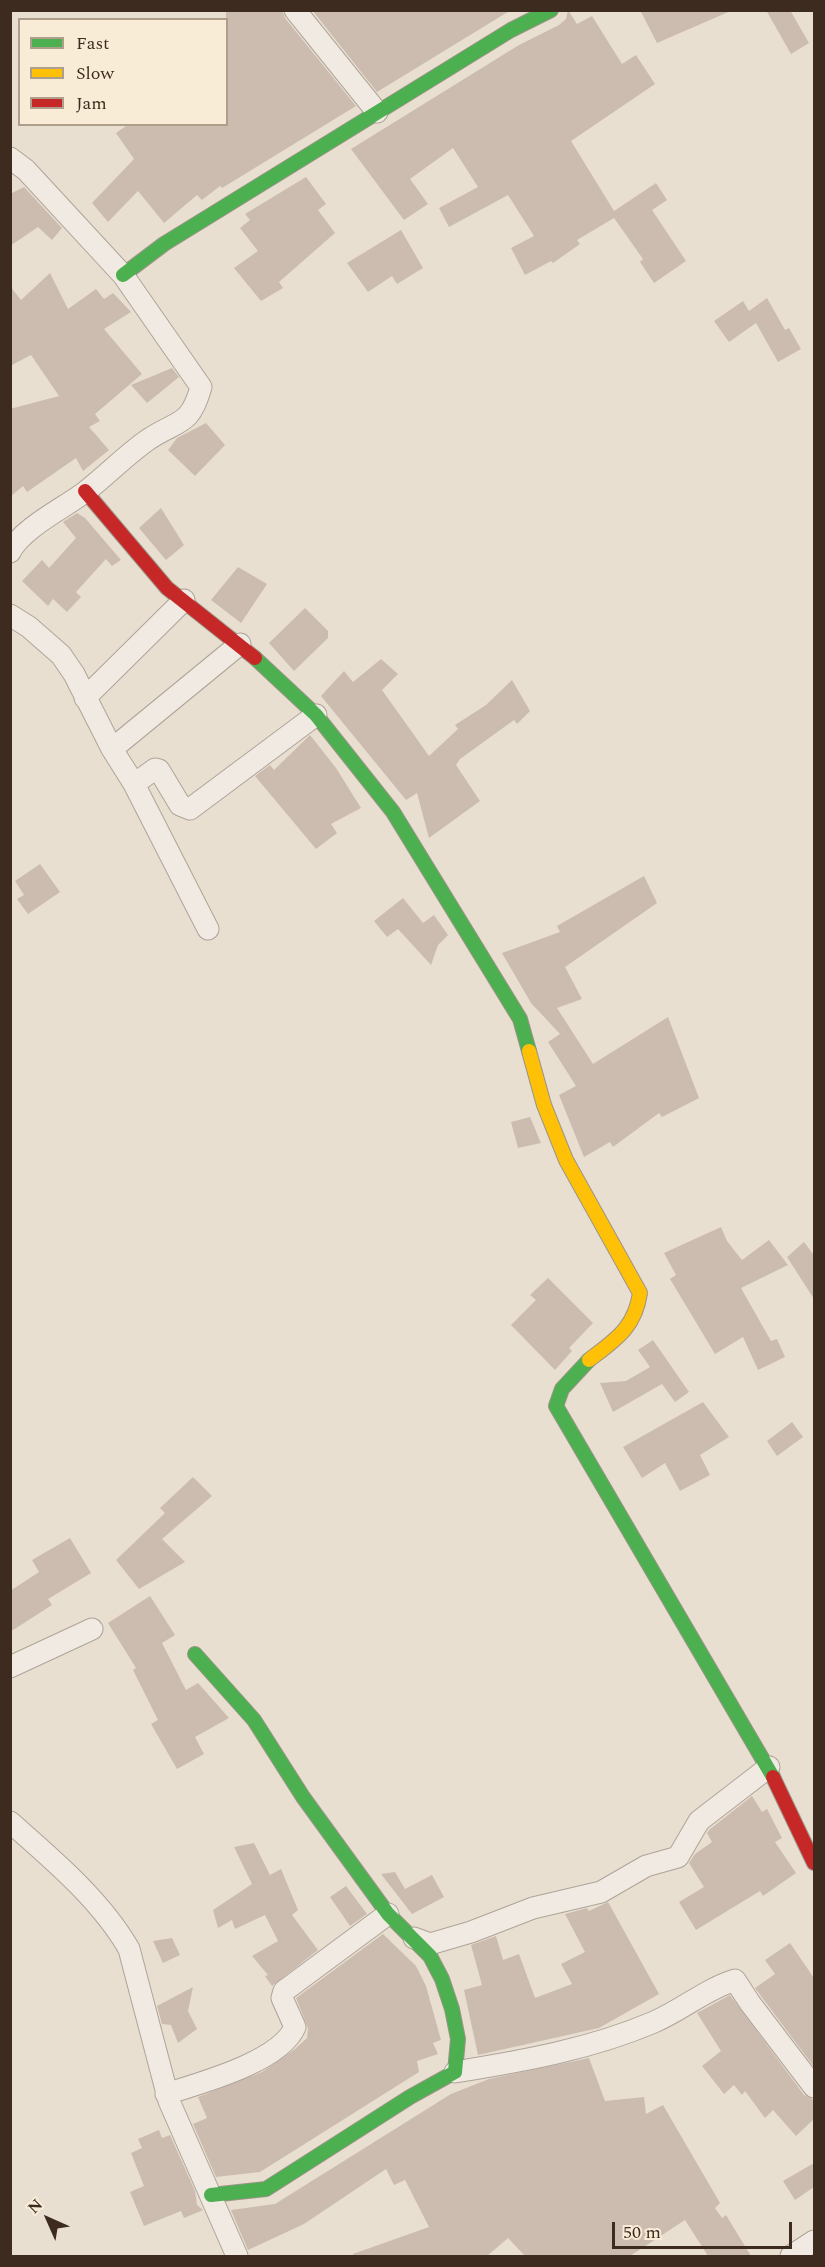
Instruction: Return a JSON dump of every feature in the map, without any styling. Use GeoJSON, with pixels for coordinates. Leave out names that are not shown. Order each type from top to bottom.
{"type":"FeatureCollection","features":[{"type":"Feature","properties":{"kind":"street"},"geometry":{"type":"LineString","coordinates":[[295,10],[377,112]]}},
{"type":"Feature","properties":{"kind":"street"},"geometry":{"type":"LineString","coordinates":[[123,275],[164,244],[377,112],[511,30],[551,10]]}},
{"type":"Feature","properties":{"kind":"street"},"geometry":{"type":"LineString","coordinates":[[10,552],[39,523],[85,491],[149,439],[186,420],[195,408],[201,387],[123,275],[16,169]]}},
{"type":"Feature","properties":{"kind":"street"},"geometry":{"type":"LineString","coordinates":[[85,491],[167,588],[240,644],[316,714],[393,812],[520,1019],[544,1105],[566,1160],[640,1293],[641,1309],[634,1321],[573,1372],[559,1390],[556,1406],[607,1496],[770,1767],[783,1801],[814,1863]]}},
{"type":"Feature","properties":{"kind":"street"},"geometry":{"type":"LineString","coordinates":[[85,698],[184,600]]}},
{"type":"Feature","properties":{"kind":"street"},"geometry":{"type":"LineString","coordinates":[[10,615],[29,627],[61,655],[112,749],[134,784],[208,929]]}},
{"type":"Feature","properties":{"kind":"street"},"geometry":{"type":"LineString","coordinates":[[112,749],[240,644]]}},
{"type":"Feature","properties":{"kind":"street"},"geometry":{"type":"LineString","coordinates":[[134,784],[156,769],[159,770],[180,805],[190,808],[316,714]]}},
{"type":"Feature","properties":{"kind":"street"},"geometry":{"type":"LineString","coordinates":[[10,1667],[92,1629]]}},
{"type":"Feature","properties":{"kind":"street"},"geometry":{"type":"LineString","coordinates":[[195,1654],[254,1720],[303,1797],[388,1914],[414,1938],[430,1944],[471,1932],[533,1908],[601,1892],[646,1866],[678,1857],[699,1821],[770,1767]]}},
{"type":"Feature","properties":{"kind":"street"},"geometry":{"type":"LineString","coordinates":[[10,1822],[57,1863],[120,1932],[129,1949],[166,2094],[237,2256]]}},
{"type":"Feature","properties":{"kind":"street"},"geometry":{"type":"LineString","coordinates":[[166,2094],[220,2076],[261,2058],[283,2043],[295,2027],[282,1998],[284,1991],[388,1914]]}},
{"type":"Feature","properties":{"kind":"street"},"geometry":{"type":"LineString","coordinates":[[414,1938],[417,1945],[430,1956],[442,1979],[452,2009],[458,2039],[455,2072]]}},
{"type":"Feature","properties":{"kind":"street"},"geometry":{"type":"LineString","coordinates":[[211,2195],[266,2189],[410,2097],[455,2072],[575,2050],[655,2022],[722,1984],[735,1980],[750,2004],[814,2087]]}},
{"type":"Feature","properties":{"kind":"street"},"geometry":{"type":"LineString","coordinates":[[790,2256],[814,2241]]}},
{"type":"Feature","properties":{"kind":"building"},"geometry":{"type":"Polygon","coordinates":[[[226,10],[282,10],[285,18],[356,106],[222,188],[220,186],[202,200],[197,195],[164,223],[138,191],[108,222],[92,203],[134,159],[116,133],[126,126],[228,126],[228,18],[226,18],[226,10]]]}},
{"type":"Feature","properties":{"kind":"building"},"geometry":{"type":"Polygon","coordinates":[[[312,10],[511,10],[377,92],[312,10]]]}},
{"type":"Feature","properties":{"kind":"building"},"geometry":{"type":"Polygon","coordinates":[[[568,10],[577,24],[592,16],[622,64],[636,55],[655,84],[571,141],[614,211],[656,183],[667,200],[652,210],[686,261],[654,283],[640,262],[643,259],[614,218],[577,240],[580,244],[553,263],[551,261],[525,275],[511,248],[534,236],[508,195],[449,227],[439,208],[478,187],[453,148],[410,179],[428,204],[404,220],[351,149],[519,45],[559,25],[566,19],[568,10]]]}},
{"type":"Feature","properties":{"kind":"building"},"geometry":{"type":"Polygon","coordinates":[[[640,10],[733,10],[657,43],[640,10]]]}},
{"type":"Feature","properties":{"kind":"building"},"geometry":{"type":"Polygon","coordinates":[[[766,10],[790,10],[809,43],[791,54],[766,10]]]}},
{"type":"Feature","properties":{"kind":"building"},"geometry":{"type":"Polygon","coordinates":[[[306,177],[326,204],[318,210],[335,233],[279,282],[283,288],[261,301],[234,268],[258,251],[240,228],[250,220],[245,214],[306,177]]]}},
{"type":"Feature","properties":{"kind":"building"},"geometry":{"type":"Polygon","coordinates":[[[24,187],[62,228],[52,240],[38,227],[10,246],[10,194],[24,187]]]}},
{"type":"Feature","properties":{"kind":"building"},"geometry":{"type":"Polygon","coordinates":[[[401,230],[423,268],[397,284],[392,276],[368,292],[347,263],[401,230]]]}},
{"type":"Feature","properties":{"kind":"building"},"geometry":{"type":"Polygon","coordinates":[[[50,273],[68,309],[96,289],[104,299],[113,293],[131,312],[104,329],[142,374],[95,414],[100,421],[89,427],[109,450],[83,471],[76,458],[27,492],[23,486],[10,497],[10,409],[59,396],[31,355],[10,366],[10,286],[21,300],[50,273]]]}},
{"type":"Feature","properties":{"kind":"building"},"geometry":{"type":"Polygon","coordinates":[[[767,298],[785,330],[789,328],[801,349],[778,362],[756,323],[729,342],[714,321],[743,301],[749,311],[767,298]]]}},
{"type":"Feature","properties":{"kind":"building"},"geometry":{"type":"Polygon","coordinates":[[[172,368],[179,377],[147,403],[131,385],[172,368]]]}},
{"type":"Feature","properties":{"kind":"building"},"geometry":{"type":"Polygon","coordinates":[[[206,423],[225,445],[195,476],[168,450],[177,438],[206,423]]]}},
{"type":"Feature","properties":{"kind":"building"},"geometry":{"type":"Polygon","coordinates":[[[161,508],[184,545],[166,560],[139,528],[161,508]]]}},
{"type":"Feature","properties":{"kind":"building"},"geometry":{"type":"Polygon","coordinates":[[[77,513],[85,518],[121,560],[112,566],[106,559],[76,592],[81,597],[67,612],[53,599],[48,606],[22,581],[42,560],[49,568],[76,538],[63,522],[77,513]]]}},
{"type":"Feature","properties":{"kind":"building"},"geometry":{"type":"Polygon","coordinates":[[[238,567],[267,584],[241,623],[211,600],[238,567]]]}},
{"type":"Feature","properties":{"kind":"building"},"geometry":{"type":"Polygon","coordinates":[[[305,608],[328,631],[328,638],[294,671],[269,643],[305,608]]]}},
{"type":"Feature","properties":{"kind":"building"},"geometry":{"type":"Polygon","coordinates":[[[381,659],[398,674],[382,690],[429,756],[458,729],[455,725],[486,705],[512,680],[530,711],[517,724],[514,720],[460,759],[456,765],[480,801],[429,838],[417,793],[406,800],[321,696],[344,671],[353,682],[381,659]]]}},
{"type":"Feature","properties":{"kind":"building"},"geometry":{"type":"Polygon","coordinates":[[[310,735],[336,768],[361,808],[331,824],[337,833],[316,849],[255,776],[270,765],[274,770],[310,735]]]}},
{"type":"Feature","properties":{"kind":"building"},"geometry":{"type":"Polygon","coordinates":[[[40,864],[60,892],[28,914],[17,899],[24,895],[15,881],[40,864]]]}},
{"type":"Feature","properties":{"kind":"building"},"geometry":{"type":"Polygon","coordinates":[[[644,876],[657,903],[565,967],[582,999],[557,1008],[593,1064],[668,1017],[699,1098],[662,1117],[659,1113],[613,1147],[610,1142],[584,1157],[559,1095],[576,1086],[548,1042],[560,1034],[531,1003],[502,953],[560,932],[557,926],[644,876]]]}},
{"type":"Feature","properties":{"kind":"building"},"geometry":{"type":"Polygon","coordinates":[[[403,898],[423,923],[434,915],[448,935],[438,945],[431,965],[398,929],[387,937],[374,921],[403,898]]]}},
{"type":"Feature","properties":{"kind":"building"},"geometry":{"type":"Polygon","coordinates":[[[530,1117],[541,1143],[518,1148],[511,1122],[530,1117]]]}},
{"type":"Feature","properties":{"kind":"building"},"geometry":{"type":"Polygon","coordinates":[[[721,1227],[727,1241],[742,1260],[769,1240],[788,1265],[741,1288],[771,1341],[777,1339],[785,1357],[758,1370],[743,1337],[715,1354],[670,1279],[676,1275],[664,1253],[721,1227]]]}},
{"type":"Feature","properties":{"kind":"building"},"geometry":{"type":"Polygon","coordinates":[[[804,1242],[814,1255],[814,1299],[787,1257],[804,1242]]]}},
{"type":"Feature","properties":{"kind":"building"},"geometry":{"type":"Polygon","coordinates":[[[548,1278],[593,1323],[569,1348],[572,1351],[555,1370],[511,1325],[536,1300],[530,1295],[548,1278]]]}},
{"type":"Feature","properties":{"kind":"building"},"geometry":{"type":"Polygon","coordinates":[[[653,1340],[689,1392],[675,1402],[662,1384],[613,1412],[600,1383],[626,1381],[650,1367],[638,1350],[653,1340]]]}},
{"type":"Feature","properties":{"kind":"building"},"geometry":{"type":"Polygon","coordinates":[[[703,1402],[729,1437],[700,1455],[710,1475],[680,1491],[665,1463],[642,1478],[623,1447],[703,1402]]]}},
{"type":"Feature","properties":{"kind":"building"},"geometry":{"type":"Polygon","coordinates":[[[792,1422],[803,1437],[777,1456],[767,1441],[792,1422]]]}},
{"type":"Feature","properties":{"kind":"building"},"geometry":{"type":"Polygon","coordinates":[[[193,1477],[212,1496],[162,1539],[185,1562],[139,1589],[116,1560],[165,1513],[160,1508],[193,1477]]]}},
{"type":"Feature","properties":{"kind":"building"},"geometry":{"type":"Polygon","coordinates":[[[70,1538],[91,1573],[48,1599],[52,1605],[10,1632],[10,1591],[39,1572],[32,1560],[70,1538]]]}},
{"type":"Feature","properties":{"kind":"building"},"geometry":{"type":"Polygon","coordinates":[[[150,1596],[175,1635],[162,1643],[186,1690],[198,1683],[229,1718],[195,1737],[204,1754],[177,1769],[151,1724],[158,1720],[133,1670],[136,1668],[108,1623],[150,1596]]]}},
{"type":"Feature","properties":{"kind":"building"},"geometry":{"type":"Polygon","coordinates":[[[752,1796],[762,1812],[767,1809],[782,1838],[775,1842],[796,1873],[763,1896],[760,1891],[696,1930],[679,1902],[704,1887],[689,1863],[695,1854],[712,1842],[707,1833],[709,1830],[752,1796]]]}},
{"type":"Feature","properties":{"kind":"building"},"geometry":{"type":"Polygon","coordinates":[[[254,1843],[270,1875],[281,1869],[298,1910],[292,1915],[318,1950],[272,1986],[265,1976],[268,1975],[252,1956],[278,1941],[265,1915],[235,1929],[232,1920],[218,1928],[213,1910],[252,1884],[234,1847],[254,1843]]]}},
{"type":"Feature","properties":{"kind":"building"},"geometry":{"type":"Polygon","coordinates":[[[395,1872],[405,1889],[432,1875],[444,1897],[412,1914],[381,1874],[395,1872]]]}},
{"type":"Feature","properties":{"kind":"building"},"geometry":{"type":"Polygon","coordinates":[[[346,1886],[367,1914],[350,1926],[330,1897],[346,1886]]]}},
{"type":"Feature","properties":{"kind":"building"},"geometry":{"type":"Polygon","coordinates":[[[608,1902],[659,1994],[599,2028],[478,2055],[464,1990],[482,1985],[471,1945],[496,1936],[503,1960],[519,1954],[535,1998],[572,1984],[561,1964],[585,1952],[565,1914],[587,1908],[589,1911],[608,1902]]]}},
{"type":"Feature","properties":{"kind":"building"},"geometry":{"type":"Polygon","coordinates":[[[383,1934],[416,1966],[426,1986],[441,2040],[433,2043],[438,2054],[417,2061],[419,2072],[260,2172],[216,2177],[193,2124],[207,2118],[198,2097],[262,2072],[295,2049],[307,2038],[308,2028],[296,1998],[383,1934]]]}},
{"type":"Feature","properties":{"kind":"building"},"geometry":{"type":"Polygon","coordinates":[[[172,1938],[180,1955],[163,1963],[153,1941],[172,1938]]]}},
{"type":"Feature","properties":{"kind":"building"},"geometry":{"type":"Polygon","coordinates":[[[790,1943],[814,1978],[814,2067],[755,1988],[775,1974],[765,1960],[790,1943]]]}},
{"type":"Feature","properties":{"kind":"building"},"geometry":{"type":"Polygon","coordinates":[[[193,1987],[188,2011],[197,2029],[178,2043],[171,2025],[162,2024],[157,2006],[193,1987]]]}},
{"type":"Feature","properties":{"kind":"building"},"geometry":{"type":"Polygon","coordinates":[[[730,1995],[804,2095],[814,2100],[814,2119],[796,2136],[773,2110],[765,2118],[745,2091],[742,2095],[734,2085],[724,2094],[702,2066],[721,2051],[697,2013],[730,1995]]]}},
{"type":"Feature","properties":{"kind":"building"},"geometry":{"type":"Polygon","coordinates":[[[589,2058],[605,2101],[644,2097],[646,2114],[663,2105],[720,2203],[715,2208],[722,2218],[726,2215],[751,2256],[708,2256],[685,2220],[630,2256],[525,2256],[508,2238],[487,2256],[353,2256],[353,2254],[429,2227],[405,2180],[394,2185],[386,2169],[304,2224],[248,2250],[231,2210],[275,2204],[451,2094],[489,2079],[589,2058]]]}},
{"type":"Feature","properties":{"kind":"building"},"geometry":{"type":"Polygon","coordinates":[[[159,2130],[162,2138],[170,2135],[195,2191],[197,2205],[203,2210],[184,2218],[181,2211],[144,2226],[130,2192],[144,2186],[131,2153],[142,2148],[138,2139],[159,2130]]]}},
{"type":"Feature","properties":{"kind":"building"},"geometry":{"type":"Polygon","coordinates":[[[814,2163],[814,2187],[795,2200],[783,2181],[814,2163]]]}},
{"type":"Feature","properties":{"kind":"traffic: fast"},"geometry":{"type":"LineString","coordinates":[[123,275],[164,244],[511,30],[551,10]]}},
{"type":"Feature","properties":{"kind":"traffic: fast"},"geometry":{"type":"LineString","coordinates":[[255,658],[316,715],[393,812],[520,1019],[529,1051]]}},
{"type":"Feature","properties":{"kind":"traffic: fast"},"geometry":{"type":"LineString","coordinates":[[589,1360],[562,1389],[556,1406],[773,1777]]}},
{"type":"Feature","properties":{"kind":"traffic: fast"},"geometry":{"type":"LineString","coordinates":[[195,1654],[254,1720],[303,1797],[388,1914],[430,1956],[442,1979],[452,2009],[458,2039],[455,2072],[410,2097],[266,2189],[211,2195]]}},
{"type":"Feature","properties":{"kind":"traffic: slow"},"geometry":{"type":"LineString","coordinates":[[529,1051],[544,1105],[566,1160],[640,1293],[629,1324],[589,1360]]}},
{"type":"Feature","properties":{"kind":"traffic: jam"},"geometry":{"type":"LineString","coordinates":[[85,491],[167,588],[255,658]]}},
{"type":"Feature","properties":{"kind":"traffic: jam"},"geometry":{"type":"LineString","coordinates":[[773,1777],[814,1863]]}}]}
